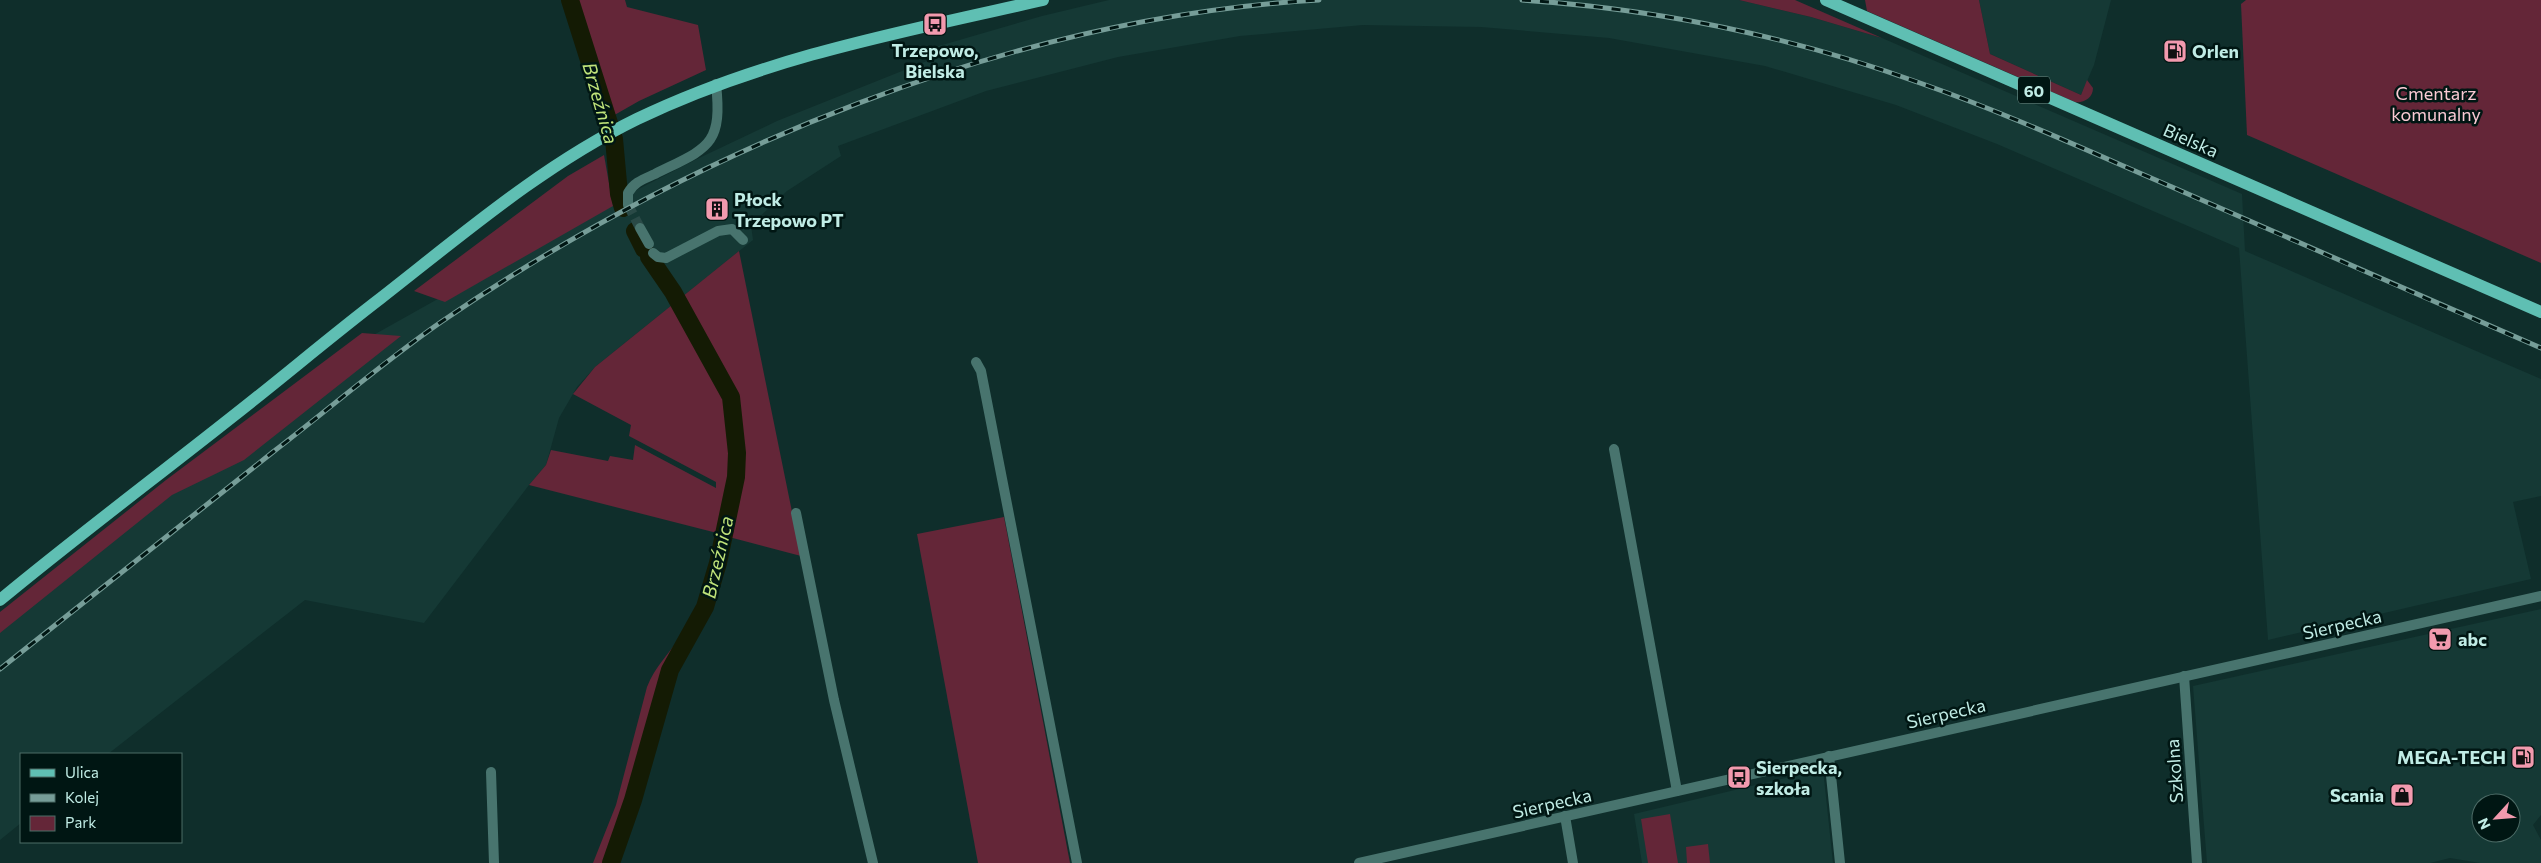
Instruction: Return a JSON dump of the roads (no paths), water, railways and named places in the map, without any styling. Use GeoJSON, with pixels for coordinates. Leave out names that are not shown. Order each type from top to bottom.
{"type":"FeatureCollection","features":[{"type":"Feature","properties":{"kind":"main road"},"geometry":{"type":"LineString","coordinates":[[0,600],[294,365],[482,220],[520,191],[596,141],[716,84],[811,53],[1043,0]]}},
{"type":"Feature","properties":{"kind":"main road","name":"Bielska"},"geometry":{"type":"LineString","coordinates":[[1826,0],[2541,312]]}},
{"type":"Feature","properties":{"kind":"street"},"geometry":{"type":"LineString","coordinates":[[628,205],[628,193],[635,183],[688,158],[712,140],[718,117],[716,84]]}},
{"type":"Feature","properties":{"kind":"street"},"geometry":{"type":"LineString","coordinates":[[640,228],[658,257],[666,258],[718,231],[732,229],[743,240]]}},
{"type":"Feature","properties":{"kind":"street"},"geometry":{"type":"LineString","coordinates":[[976,362],[981,372],[1077,863]]}},
{"type":"Feature","properties":{"kind":"street"},"geometry":{"type":"LineString","coordinates":[[1614,449],[1677,791]]}},
{"type":"Feature","properties":{"kind":"street"},"geometry":{"type":"LineString","coordinates":[[796,513],[834,700],[873,863]]}},
{"type":"Feature","properties":{"kind":"street","name":"Sierpecka"},"geometry":{"type":"LineString","coordinates":[[1359,863],[2541,596]]}},
{"type":"Feature","properties":{"kind":"street","name":"Szkolna"},"geometry":{"type":"LineString","coordinates":[[2184,676],[2197,863]]}},
{"type":"Feature","properties":{"kind":"street"},"geometry":{"type":"LineString","coordinates":[[1829,756],[1840,863]]}},
{"type":"Feature","properties":{"kind":"street"},"geometry":{"type":"LineString","coordinates":[[491,772],[494,863]]}},
{"type":"Feature","properties":{"kind":"street"},"geometry":{"type":"LineString","coordinates":[[1565,816],[1573,863]]}},
{"type":"Feature","properties":{"kind":"waterway","name":"Brzeźnica"},"geometry":{"type":"LineString","coordinates":[[570,0],[614,139],[619,194],[623,208]]}},
{"type":"Feature","properties":{"kind":"waterway","name":"Brzeźnica"},"geometry":{"type":"LineString","coordinates":[[635,231],[644,249]]}},
{"type":"Feature","properties":{"kind":"waterway","name":"Brzeźnica"},"geometry":{"type":"LineString","coordinates":[[611,863],[633,800],[670,670],[705,607],[718,563],[736,477],[737,453],[731,397],[673,292],[649,257]]}},
{"type":"Feature","properties":{"kind":"tunnel"},"geometry":{"type":"LineString","coordinates":[[628,205],[640,228]]}},
{"type":"Feature","properties":{"kind":"railway"},"geometry":{"type":"LineString","coordinates":[[0,669],[419,338],[538,259],[641,202],[748,149],[859,103],[973,64],[1088,33],[1204,12],[1319,0]]}},
{"type":"Feature","properties":{"kind":"railway"},"geometry":{"type":"LineString","coordinates":[[1522,0],[1624,10],[1674,18],[1774,39],[1872,67],[1984,107],[2047,133],[2541,348]]}},
{"type":"Feature","properties":{"kind":"place","name":"Trzepowo, Bielska"},"geometry":{"type":"Point","coordinates":[935,24]}},
{"type":"Feature","properties":{"kind":"place","name":"Orlen"},"geometry":{"type":"Point","coordinates":[2175,51]}},
{"type":"Feature","properties":{"kind":"place","name":"Płock Trzepowo PT"},"geometry":{"type":"Point","coordinates":[717,209]}},
{"type":"Feature","properties":{"kind":"place","name":"abc"},"geometry":{"type":"Point","coordinates":[2440,639]}},
{"type":"Feature","properties":{"kind":"place","name":"MEGA-TECH"},"geometry":{"type":"Point","coordinates":[2523,757]}},
{"type":"Feature","properties":{"kind":"place","name":"Sierpecka, szkoła"},"geometry":{"type":"Point","coordinates":[1739,777]}},
{"type":"Feature","properties":{"kind":"place","name":"Scania"},"geometry":{"type":"Point","coordinates":[2402,795]}},
{"type":"Feature","properties":{"kind":"park label","name":"Cmentarz komunalny"},"geometry":{"type":"Point","coordinates":[2436,104]}}]}
